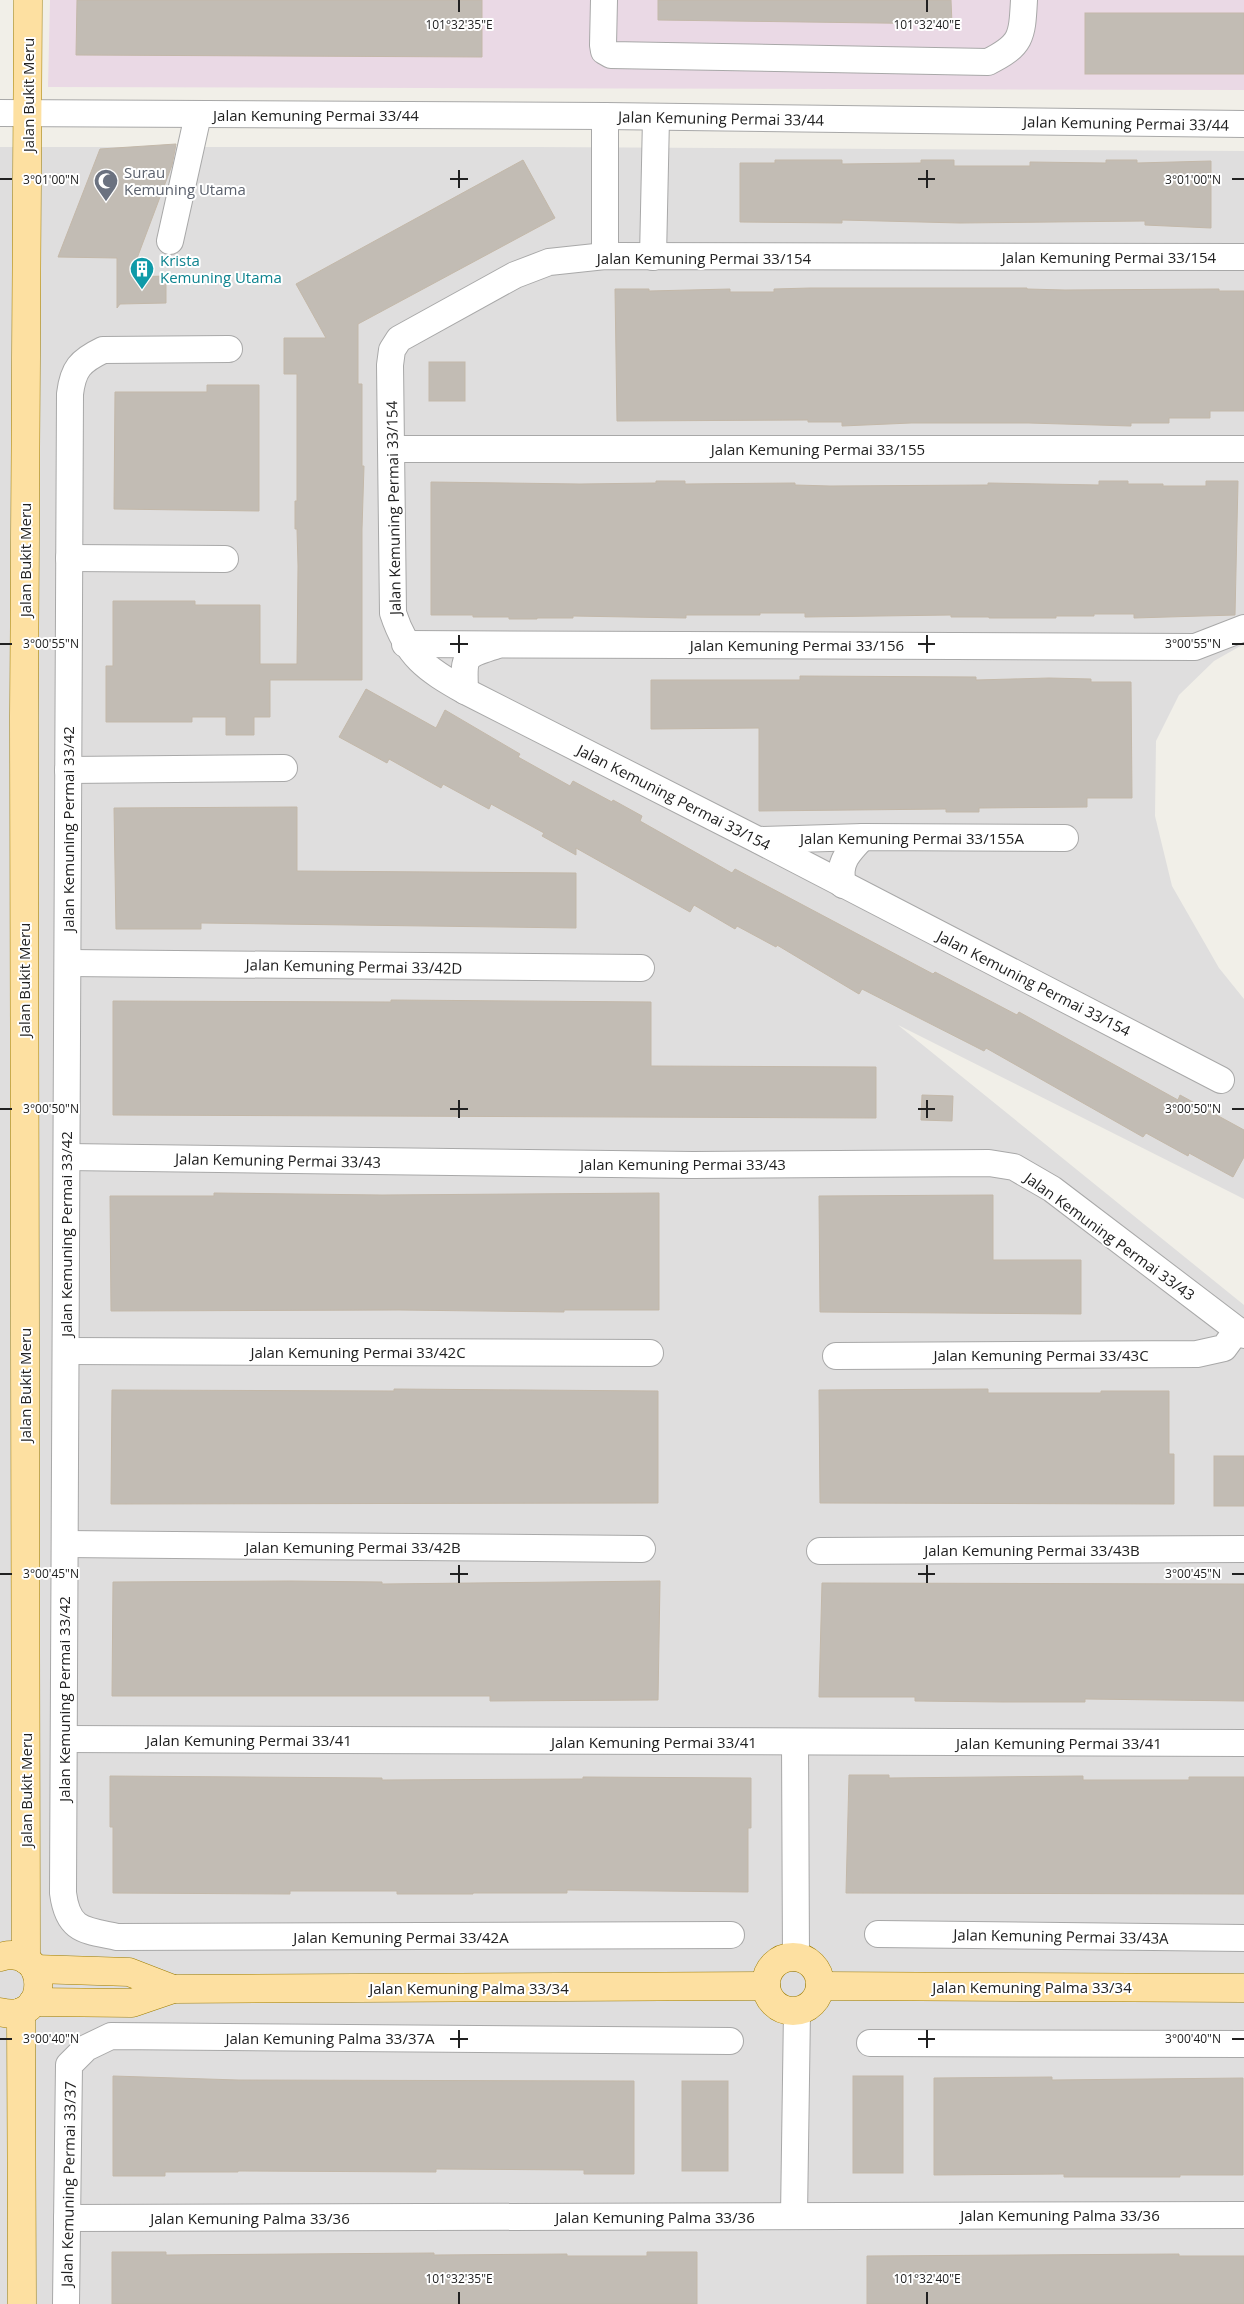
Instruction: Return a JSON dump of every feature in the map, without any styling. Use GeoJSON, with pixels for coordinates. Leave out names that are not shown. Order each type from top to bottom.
{"type":"FeatureCollection","features":[{"type":"Feature","properties":{"kind":"main road","name":"Jalan Bukit Meru"},"geometry":{"type":"LineString","coordinates":[[22,2304],[18,2009],[37,1996],[39,1983],[20,1962],[28,0]]}},
{"type":"Feature","properties":{"kind":"main road"},"geometry":{"type":"LineString","coordinates":[[788,1958],[796,1958],[811,1964],[819,1978],[820,1986],[818,1995],[813,2002],[806,2008],[797,2011],[779,2008],[768,1995],[766,1986],[766,1978],[774,1964],[788,1958]]}},
{"type":"Feature","properties":{"kind":"main road","name":"Jalan Kemuning Palma 33/34"},"geometry":{"type":"LineString","coordinates":[[20,1962],[129,1972],[173,1989]]}},
{"type":"Feature","properties":{"kind":"main road","name":"Jalan Kemuning Palma 33/34"},"geometry":{"type":"LineString","coordinates":[[18,2009],[132,2003],[173,1989],[766,1986]]}},
{"type":"Feature","properties":{"kind":"main road","name":"Jalan Kemuning Palma 33/34"},"geometry":{"type":"LineString","coordinates":[[820,1986],[1244,1988]]}},
{"type":"Feature","properties":{"kind":"street"},"geometry":{"type":"LineString","coordinates":[[604,0],[604,51],[621,56],[988,62],[1007,52],[1018,40],[1023,22],[1024,0]]}},
{"type":"Feature","properties":{"kind":"street","name":"Jalan Kemuning Permai 33/44"},"geometry":{"type":"LineString","coordinates":[[0,113],[605,116],[1244,124]]}},
{"type":"Feature","properties":{"kind":"street"},"geometry":{"type":"LineString","coordinates":[[170,241],[198,115]]}},
{"type":"Feature","properties":{"kind":"street"},"geometry":{"type":"LineString","coordinates":[[605,116],[605,256]]}},
{"type":"Feature","properties":{"kind":"street"},"geometry":{"type":"LineString","coordinates":[[653,257],[656,118]]}},
{"type":"Feature","properties":{"kind":"street","name":"Jalan Kemuning Permai 33/154"},"geometry":{"type":"LineString","coordinates":[[1220,1080],[758,840],[465,691],[424,666],[405,644],[393,613],[390,365],[392,350],[399,339],[515,275],[549,262],[605,256],[1244,257]]}},
{"type":"Feature","properties":{"kind":"street","name":"Jalan Kemuning Permai 33/42"},"geometry":{"type":"LineString","coordinates":[[73,1922],[65,1910],[63,1893],[70,394],[72,380],[78,366],[86,358],[102,350],[229,349]]}},
{"type":"Feature","properties":{"kind":"street","name":"Jalan Kemuning Permai 33/155"},"geometry":{"type":"LineString","coordinates":[[391,449],[1244,449]]}},
{"type":"Feature","properties":{"kind":"street"},"geometry":{"type":"LineString","coordinates":[[69,558],[225,559]]}},
{"type":"Feature","properties":{"kind":"street","name":"Jalan Kemuning Permai 33/156"},"geometry":{"type":"LineString","coordinates":[[405,644],[1195,647],[1244,628]]}},
{"type":"Feature","properties":{"kind":"street"},"geometry":{"type":"LineString","coordinates":[[465,691],[464,668],[467,658],[473,653],[504,643]]}},
{"type":"Feature","properties":{"kind":"street"},"geometry":{"type":"LineString","coordinates":[[68,770],[284,768]]}},
{"type":"Feature","properties":{"kind":"street"},"geometry":{"type":"LineString","coordinates":[[843,885],[840,875],[846,855],[864,837]]}},
{"type":"Feature","properties":{"kind":"street","name":"Jalan Kemuning Permai 33/155A"},"geometry":{"type":"LineString","coordinates":[[758,840],[864,837],[1065,838]]}},
{"type":"Feature","properties":{"kind":"street","name":"Jalan Kemuning Permai 33/42D"},"geometry":{"type":"LineString","coordinates":[[68,963],[641,968]]}},
{"type":"Feature","properties":{"kind":"street","name":"Jalan Kemuning Permai 33/43"},"geometry":{"type":"LineString","coordinates":[[66,1156],[692,1165],[989,1163],[1014,1167],[1052,1189],[1241,1333]]}},
{"type":"Feature","properties":{"kind":"street","name":"Jalan Kemuning Permai 33/43C"},"geometry":{"type":"LineString","coordinates":[[836,1356],[1197,1354],[1224,1348],[1241,1333]]}},
{"type":"Feature","properties":{"kind":"street","name":"Jalan Kemuning Permai 33/42C"},"geometry":{"type":"LineString","coordinates":[[66,1351],[650,1353]]}},
{"type":"Feature","properties":{"kind":"street","name":"Jalan Kemuning Permai 33/42B"},"geometry":{"type":"LineString","coordinates":[[65,1544],[642,1549]]}},
{"type":"Feature","properties":{"kind":"street","name":"Jalan Kemuning Permai 33/43B"},"geometry":{"type":"LineString","coordinates":[[820,1551],[1244,1549]]}},
{"type":"Feature","properties":{"kind":"street","name":"Jalan Kemuning Permai 33/41"},"geometry":{"type":"LineString","coordinates":[[64,1739],[795,1743],[1244,1743]]}},
{"type":"Feature","properties":{"kind":"street"},"geometry":{"type":"LineString","coordinates":[[795,1743],[796,1958]]}},
{"type":"Feature","properties":{"kind":"street","name":"Jalan Kemuning Permai 33/42A"},"geometry":{"type":"LineString","coordinates":[[73,1922],[83,1928],[117,1937],[731,1935]]}},
{"type":"Feature","properties":{"kind":"street","name":"Jalan Kemuning Permai 33/43A"},"geometry":{"type":"LineString","coordinates":[[878,1934],[1244,1938]]}},
{"type":"Feature","properties":{"kind":"street"},"geometry":{"type":"LineString","coordinates":[[794,2216],[797,2011]]}},
{"type":"Feature","properties":{"kind":"street","name":"Jalan Kemuning Palma 33/37A"},"geometry":{"type":"LineString","coordinates":[[69,2065],[86,2048],[111,2036],[730,2041]]}},
{"type":"Feature","properties":{"kind":"street"},"geometry":{"type":"LineString","coordinates":[[870,2043],[1244,2044]]}},
{"type":"Feature","properties":{"kind":"street","name":"Jalan Kemuning Permai 33/37"},"geometry":{"type":"LineString","coordinates":[[66,2304],[69,2065]]}},
{"type":"Feature","properties":{"kind":"street","name":"Jalan Kemuning Palma 33/36"},"geometry":{"type":"LineString","coordinates":[[67,2218],[1244,2215]]}},
{"type":"Feature","properties":{"kind":"shaded area"},"geometry":{"type":"Polygon","coordinates":[[[50,0],[1244,0],[1244,90],[48,87],[50,0]]]}},
{"type":"Feature","properties":{"kind":"shaded area"},"geometry":{"type":"Polygon","coordinates":[[[0,147],[538,147],[1244,151],[1244,644],[1214,661],[1179,695],[1156,741],[1155,816],[1172,886],[1219,968],[1244,999],[1244,1199],[898,1025],[1244,1305],[1244,2304],[0,2304],[0,147]]]}},
{"type":"Feature","properties":{"kind":"building"},"geometry":{"type":"Polygon","coordinates":[[[77,0],[482,0],[482,57],[76,55],[77,0]]]}},
{"type":"Feature","properties":{"kind":"building"},"geometry":{"type":"Polygon","coordinates":[[[658,0],[951,0],[952,24],[658,20],[658,0]]]}},
{"type":"Feature","properties":{"kind":"building"},"geometry":{"type":"Polygon","coordinates":[[[1085,13],[1244,13],[1244,74],[1085,74],[1085,13]]]}},
{"type":"Feature","properties":{"kind":"building"},"geometry":{"type":"Polygon","coordinates":[[[176,144],[172,165],[130,277],[166,276],[166,303],[120,304],[117,308],[117,258],[58,257],[100,149],[176,144]]]}},
{"type":"Feature","properties":{"kind":"building"},"geometry":{"type":"Polygon","coordinates":[[[523,160],[555,218],[358,324],[358,384],[362,384],[362,466],[364,466],[362,680],[270,680],[270,717],[254,717],[254,735],[226,735],[226,717],[192,717],[192,722],[106,722],[106,666],[113,666],[113,601],[195,601],[195,605],[260,605],[260,664],[297,664],[298,566],[295,501],[297,501],[297,374],[284,374],[284,338],[326,338],[296,284],[523,160]]]}},
{"type":"Feature","properties":{"kind":"building"},"geometry":{"type":"Polygon","coordinates":[[[775,160],[842,160],[842,164],[921,163],[921,160],[954,160],[954,166],[1030,166],[1030,162],[1106,163],[1106,160],[1137,160],[1137,163],[1211,161],[1211,228],[1145,225],[1145,221],[960,223],[842,220],[842,223],[740,222],[740,163],[775,163],[775,160]]]}},
{"type":"Feature","properties":{"kind":"building"},"geometry":{"type":"Polygon","coordinates":[[[615,289],[649,289],[649,291],[730,289],[730,292],[774,292],[774,289],[1219,289],[1219,291],[1244,291],[1244,411],[1210,411],[1210,418],[1169,418],[1169,423],[1131,423],[1131,426],[1029,423],[911,423],[842,426],[842,422],[808,422],[808,420],[617,421],[615,289]]]}},
{"type":"Feature","properties":{"kind":"building"},"geometry":{"type":"Polygon","coordinates":[[[429,362],[465,362],[465,401],[429,401],[429,362]]]}},
{"type":"Feature","properties":{"kind":"building"},"geometry":{"type":"Polygon","coordinates":[[[207,385],[259,385],[259,511],[114,509],[115,392],[207,392],[207,385]]]}},
{"type":"Feature","properties":{"kind":"building"},"geometry":{"type":"Polygon","coordinates":[[[656,481],[685,481],[685,484],[795,483],[795,485],[830,486],[988,485],[988,483],[1099,485],[1099,481],[1128,481],[1128,484],[1206,486],[1206,481],[1238,481],[1235,615],[1134,618],[1134,614],[1094,614],[1094,616],[1056,616],[1056,618],[989,618],[951,617],[951,615],[805,617],[805,613],[760,613],[760,615],[686,615],[686,618],[573,616],[573,618],[509,619],[509,617],[473,617],[473,615],[431,615],[431,482],[580,484],[656,483],[656,481]]]}},
{"type":"Feature","properties":{"kind":"building"},"geometry":{"type":"Polygon","coordinates":[[[800,676],[976,677],[976,680],[1049,678],[1091,679],[1091,682],[1131,682],[1132,798],[1087,798],[1087,807],[979,808],[979,812],[946,812],[946,809],[759,811],[759,728],[651,729],[651,680],[800,680],[800,676]]]}},
{"type":"Feature","properties":{"kind":"building"},"geometry":{"type":"Polygon","coordinates":[[[366,689],[436,728],[445,710],[520,754],[518,757],[570,786],[573,781],[642,816],[640,821],[732,873],[735,869],[933,974],[935,972],[1017,1015],[1019,1012],[1178,1100],[1180,1095],[1244,1130],[1244,1157],[1233,1177],[1189,1153],[1188,1156],[1146,1133],[1143,1137],[986,1048],[984,1051],[862,989],[859,994],[777,945],[776,947],[737,926],[735,929],[694,905],[690,912],[576,848],[576,855],[542,836],[544,833],[491,804],[489,809],[443,784],[441,788],[389,759],[387,763],[339,737],[366,689]]]}},
{"type":"Feature","properties":{"kind":"building"},"geometry":{"type":"Polygon","coordinates":[[[297,807],[297,871],[576,873],[576,928],[201,923],[201,929],[116,929],[114,808],[297,807]]]}},
{"type":"Feature","properties":{"kind":"building"},"geometry":{"type":"Polygon","coordinates":[[[391,1000],[651,1002],[651,1066],[876,1067],[876,1118],[113,1115],[113,1001],[391,1002],[391,1000]]]}},
{"type":"Feature","properties":{"kind":"building"},"geometry":{"type":"Polygon","coordinates":[[[922,1095],[953,1096],[952,1121],[921,1120],[922,1095]]]}},
{"type":"Feature","properties":{"kind":"building"},"geometry":{"type":"Polygon","coordinates":[[[214,1193],[382,1195],[659,1193],[659,1310],[564,1310],[564,1312],[399,1310],[111,1311],[110,1196],[214,1196],[214,1193]]]}},
{"type":"Feature","properties":{"kind":"building"},"geometry":{"type":"Polygon","coordinates":[[[993,1195],[993,1260],[1081,1260],[1081,1314],[820,1312],[819,1196],[993,1195]]]}},
{"type":"Feature","properties":{"kind":"building"},"geometry":{"type":"Polygon","coordinates":[[[394,1389],[658,1391],[658,1503],[111,1504],[112,1390],[394,1391],[394,1389]]]}},
{"type":"Feature","properties":{"kind":"building"},"geometry":{"type":"Polygon","coordinates":[[[988,1389],[988,1393],[1169,1391],[1169,1454],[1174,1454],[1174,1504],[820,1503],[819,1390],[988,1389]]]}},
{"type":"Feature","properties":{"kind":"building"},"geometry":{"type":"Polygon","coordinates":[[[1214,1456],[1244,1456],[1244,1506],[1214,1506],[1214,1456]]]}},
{"type":"Feature","properties":{"kind":"building"},"geometry":{"type":"Polygon","coordinates":[[[660,1581],[658,1700],[490,1701],[490,1696],[112,1696],[113,1582],[382,1582],[382,1584],[660,1581]]]}},
{"type":"Feature","properties":{"kind":"building"},"geometry":{"type":"Polygon","coordinates":[[[822,1583],[1244,1584],[1244,1701],[1085,1699],[1085,1702],[1004,1702],[915,1701],[915,1697],[819,1697],[822,1583]]]}},
{"type":"Feature","properties":{"kind":"building"},"geometry":{"type":"Polygon","coordinates":[[[849,1775],[889,1775],[889,1778],[1083,1776],[1083,1780],[1189,1780],[1189,1777],[1244,1777],[1244,1894],[846,1893],[849,1775]]]}},
{"type":"Feature","properties":{"kind":"building"},"geometry":{"type":"Polygon","coordinates":[[[110,1776],[382,1778],[382,1780],[583,1779],[583,1777],[751,1778],[751,1828],[748,1828],[748,1892],[567,1890],[567,1893],[473,1894],[397,1894],[397,1891],[290,1891],[290,1894],[113,1893],[113,1827],[110,1827],[110,1776]]]}},
{"type":"Feature","properties":{"kind":"building"},"geometry":{"type":"Polygon","coordinates":[[[113,2076],[238,2080],[634,2081],[634,2174],[584,2174],[584,2170],[436,2169],[436,2172],[238,2171],[165,2172],[165,2176],[113,2176],[113,2076]]]}},
{"type":"Feature","properties":{"kind":"building"},"geometry":{"type":"Polygon","coordinates":[[[853,2076],[903,2076],[903,2173],[853,2173],[853,2076]]]}},
{"type":"Feature","properties":{"kind":"building"},"geometry":{"type":"Polygon","coordinates":[[[1052,2077],[1052,2080],[1243,2078],[1243,2175],[1064,2177],[1064,2174],[934,2175],[934,2078],[1052,2077]]]}},
{"type":"Feature","properties":{"kind":"building"},"geometry":{"type":"Polygon","coordinates":[[[682,2081],[728,2081],[728,2171],[682,2171],[682,2081]]]}},
{"type":"Feature","properties":{"kind":"building"},"geometry":{"type":"Polygon","coordinates":[[[112,2252],[166,2252],[166,2255],[434,2253],[434,2255],[567,2254],[567,2256],[647,2256],[647,2252],[697,2252],[697,2304],[112,2304],[112,2252]]]}},
{"type":"Feature","properties":{"kind":"building"},"geometry":{"type":"Polygon","coordinates":[[[1179,2254],[1179,2256],[1244,2256],[1244,2304],[867,2304],[867,2256],[1179,2254]]]}},
{"type":"Feature","properties":{"kind":"place","name":"Surau Kemuning Utama"},"geometry":{"type":"Point","coordinates":[106,202]}},
{"type":"Feature","properties":{"kind":"place","name":"Krista Kemuning Utama"},"geometry":{"type":"Point","coordinates":[142,290]}}]}
